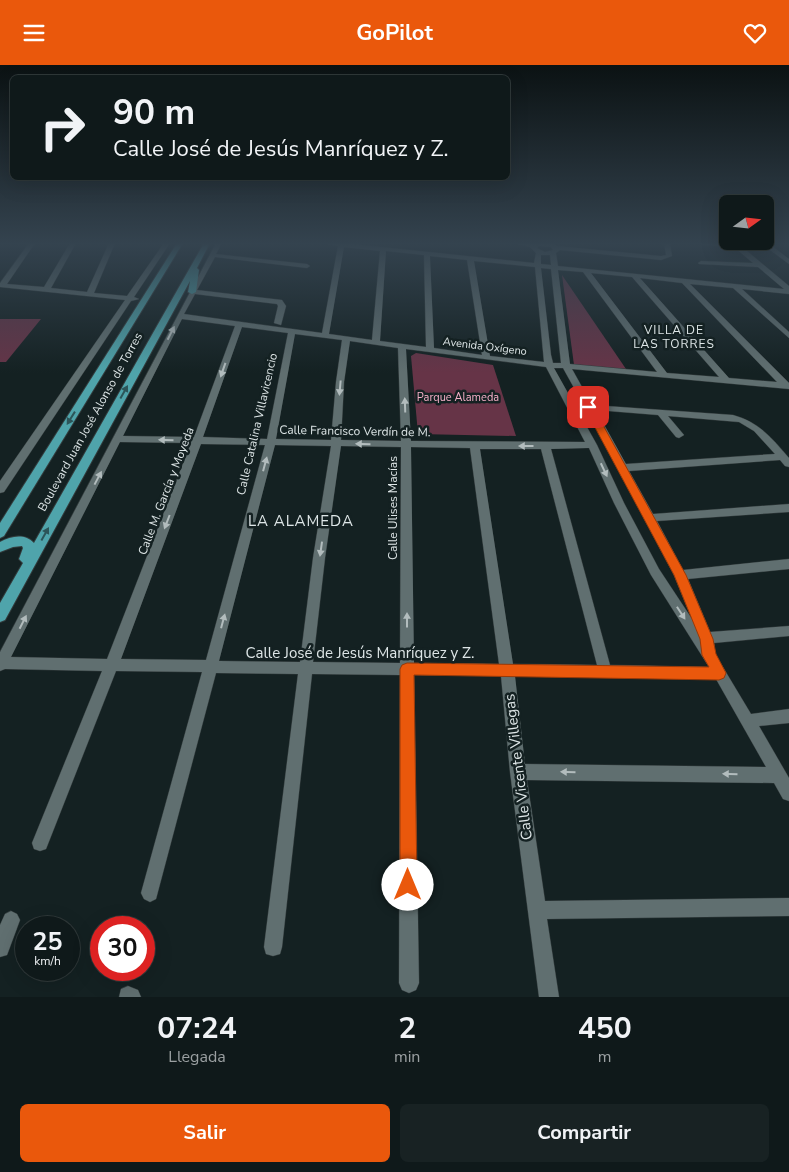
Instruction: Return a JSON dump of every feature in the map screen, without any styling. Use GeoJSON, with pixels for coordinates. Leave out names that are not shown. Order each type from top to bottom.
{"type":"FeatureCollection","features":[{"type":"Feature","properties":{"kind":"main road","name":"Boulevard Juan José Alonso de Torres"},"geometry":{"type":"LineString","coordinates":[[0,533],[152,286]]}},
{"type":"Feature","properties":{"kind":"main road","name":"Boulevard Juan José Alonso de Torres"},"geometry":{"type":"LineString","coordinates":[[2,612],[182,286]]}},
{"type":"Feature","properties":{"kind":"main road"},"geometry":{"type":"LineString","coordinates":[[192,286],[192,292]]}},
{"type":"Feature","properties":{"kind":"main road"},"geometry":{"type":"LineString","coordinates":[[0,547],[19,541],[29,543],[30,547],[2,612]]}},
{"type":"Feature","properties":{"kind":"street"},"geometry":{"type":"LineString","coordinates":[[14,286],[143,300]]}},
{"type":"Feature","properties":{"kind":"street"},"geometry":{"type":"LineString","coordinates":[[46,290],[48,286]]}},
{"type":"Feature","properties":{"kind":"street"},"geometry":{"type":"LineString","coordinates":[[89,295],[93,286]]}},
{"type":"Feature","properties":{"kind":"street"},"geometry":{"type":"LineString","coordinates":[[0,489],[138,286]]}},
{"type":"Feature","properties":{"kind":"street"},"geometry":{"type":"LineString","coordinates":[[1,664],[195,286]]}},
{"type":"Feature","properties":{"kind":"street"},"geometry":{"type":"LineString","coordinates":[[325,336],[334,286]]}},
{"type":"Feature","properties":{"kind":"street"},"geometry":{"type":"LineString","coordinates":[[376,344],[381,286]]}},
{"type":"Feature","properties":{"kind":"street"},"geometry":{"type":"LineString","coordinates":[[428,286],[430,351]]}},
{"type":"Feature","properties":{"kind":"street"},"geometry":{"type":"LineString","coordinates":[[474,286],[486,357]]}},
{"type":"Feature","properties":{"kind":"street"},"geometry":{"type":"LineString","coordinates":[[540,286],[549,365],[592,445],[618,503],[655,572],[702,639]]}},
{"type":"Feature","properties":{"kind":"street"},"geometry":{"type":"LineString","coordinates":[[556,286],[566,367],[680,575],[709,655],[789,793]]}},
{"type":"Feature","properties":{"kind":"street"},"geometry":{"type":"LineString","coordinates":[[597,286],[665,376]]}},
{"type":"Feature","properties":{"kind":"street"},"geometry":{"type":"LineString","coordinates":[[643,286],[727,381]]}},
{"type":"Feature","properties":{"kind":"street"},"geometry":{"type":"LineString","coordinates":[[689,286],[788,387]]}},
{"type":"Feature","properties":{"kind":"street"},"geometry":{"type":"LineString","coordinates":[[732,286],[789,291]]}},
{"type":"Feature","properties":{"kind":"street"},"geometry":{"type":"LineString","coordinates":[[736,287],[789,335]]}},
{"type":"Feature","properties":{"kind":"street"},"geometry":{"type":"LineString","coordinates":[[192,292],[279,302],[282,306],[278,323]]}},
{"type":"Feature","properties":{"kind":"street"},"geometry":{"type":"LineString","coordinates":[[542,307],[558,308]]}},
{"type":"Feature","properties":{"kind":"street"},"geometry":{"type":"LineString","coordinates":[[118,317],[133,316]]}},
{"type":"Feature","properties":{"kind":"street","name":"Avenida Oxígeno"},"geometry":{"type":"LineString","coordinates":[[180,316],[376,344],[566,367],[788,387]]}},
{"type":"Feature","properties":{"kind":"street","name":"Calle M. García y Moyeda"},"geometry":{"type":"LineString","coordinates":[[40,843],[113,665],[199,440],[239,324]]}},
{"type":"Feature","properties":{"kind":"street","name":"Calle Catalina Villavicencio"},"geometry":{"type":"LineString","coordinates":[[150,893],[270,441],[292,331]]}},
{"type":"Feature","properties":{"kind":"street"},"geometry":{"type":"LineString","coordinates":[[273,947],[306,669],[337,444],[340,382],[346,339]]}},
{"type":"Feature","properties":{"kind":"street","name":"Calle Ulises Macías"},"geometry":{"type":"LineString","coordinates":[[402,347],[406,445],[409,983]]}},
{"type":"Feature","properties":{"kind":"street"},"geometry":{"type":"LineString","coordinates":[[94,351],[112,350]]}},
{"type":"Feature","properties":{"kind":"street"},"geometry":{"type":"LineString","coordinates":[[588,407],[746,421],[760,431],[786,461]]}},
{"type":"Feature","properties":{"kind":"street"},"geometry":{"type":"LineString","coordinates":[[660,412],[679,435]]}},
{"type":"Feature","properties":{"kind":"street","name":"Calle Francisco Verdín de M."},"geometry":{"type":"LineString","coordinates":[[118,439],[475,446],[592,445]]}},
{"type":"Feature","properties":{"kind":"street","name":"Calle Vicente Villegas"},"geometry":{"type":"LineString","coordinates":[[475,446],[507,670],[518,772],[548,997]]}},
{"type":"Feature","properties":{"kind":"street"},"geometry":{"type":"LineString","coordinates":[[545,446],[605,671]]}},
{"type":"Feature","properties":{"kind":"street"},"geometry":{"type":"LineString","coordinates":[[622,468],[786,461]]}},
{"type":"Feature","properties":{"kind":"street"},"geometry":{"type":"LineString","coordinates":[[648,518],[789,508]]}},
{"type":"Feature","properties":{"kind":"street"},"geometry":{"type":"LineString","coordinates":[[680,575],[789,564]]}},
{"type":"Feature","properties":{"kind":"street"},"geometry":{"type":"LineString","coordinates":[[702,639],[789,631]]}},
{"type":"Feature","properties":{"kind":"street","name":"Calle José de Jesús Manríquez y Z."},"geometry":{"type":"LineString","coordinates":[[1,664],[719,673]]}},
{"type":"Feature","properties":{"kind":"street"},"geometry":{"type":"LineString","coordinates":[[747,721],[789,716]]}},
{"type":"Feature","properties":{"kind":"street"},"geometry":{"type":"LineString","coordinates":[[518,772],[779,775]]}},
{"type":"Feature","properties":{"kind":"street"},"geometry":{"type":"LineString","coordinates":[[536,910],[789,907]]}},
{"type":"Feature","properties":{"kind":"street"},"geometry":{"type":"LineString","coordinates":[[0,948],[11,920]]}},
{"type":"Feature","properties":{"kind":"green space"},"geometry":{"type":"Polygon","coordinates":[[[564,286],[570,286],[626,369],[574,365],[564,286]]]}},
{"type":"Feature","properties":{"kind":"green space"},"geometry":{"type":"Polygon","coordinates":[[[0,319],[41,319],[6,362],[0,362],[0,319]]]}},
{"type":"Feature","properties":{"kind":"green space","name":"Parque Alameda"},"geometry":{"type":"Polygon","coordinates":[[[416,353],[493,365],[516,436],[418,434],[411,356],[416,353]]]}},
{"type":"Feature","properties":{"kind":"district","name":"VILLA DE LAS TORRES"},"geometry":{"type":"Point","coordinates":[674,337]}},
{"type":"Feature","properties":{"kind":"district","name":"LA ALAMEDA"},"geometry":{"type":"Point","coordinates":[301,521]}},
{"type":"Feature","properties":{"kind":"route"},"geometry":{"type":"LineString","coordinates":[[408,885],[407,669],[719,673],[709,655],[706,639],[680,575],[603,431],[588,407]]}}]}
